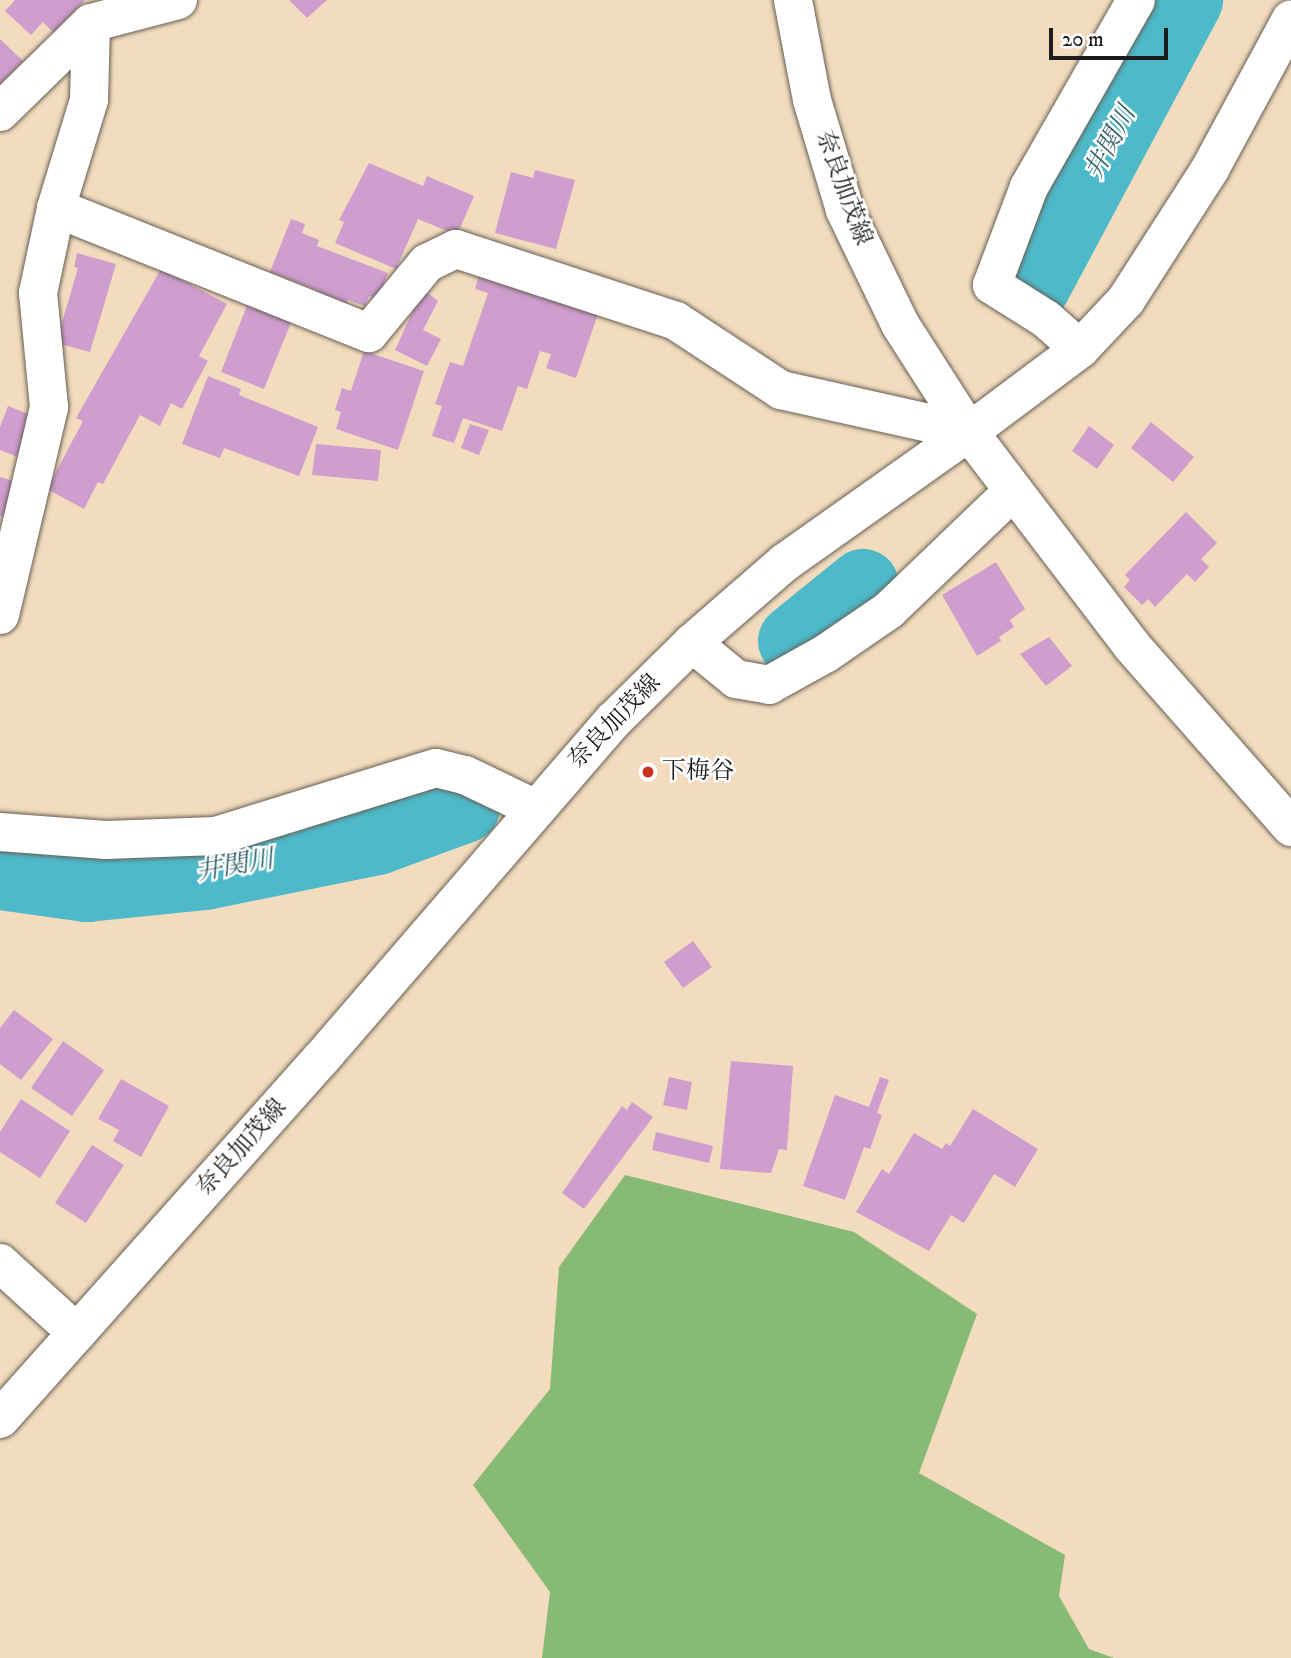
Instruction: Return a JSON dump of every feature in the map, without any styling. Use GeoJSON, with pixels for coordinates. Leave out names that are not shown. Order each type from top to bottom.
{"type":"FeatureCollection","features":[{"type":"Feature","properties":{"kind":"street"},"geometry":{"type":"LineString","coordinates":[[0,112],[92,23],[178,0]]}},
{"type":"Feature","properties":{"kind":"street","name":"奈良加茂線"},"geometry":{"type":"LineString","coordinates":[[0,1419],[321,1059],[534,808],[692,643],[784,563],[969,432],[900,324],[845,210],[811,100],[793,0]]}},
{"type":"Feature","properties":{"kind":"street"},"geometry":{"type":"LineString","coordinates":[[1080,349],[1046,319],[992,285],[1029,187],[1136,0]]}},
{"type":"Feature","properties":{"kind":"street"},"geometry":{"type":"LineString","coordinates":[[969,432],[1080,349],[1126,300],[1167,242],[1291,19]]}},
{"type":"Feature","properties":{"kind":"street"},"geometry":{"type":"LineString","coordinates":[[0,615],[49,407],[38,293],[56,208],[89,100],[92,23]]}},
{"type":"Feature","properties":{"kind":"street"},"geometry":{"type":"LineString","coordinates":[[56,208],[369,333],[427,262],[456,249],[676,321],[781,390],[969,432],[1132,646],[1291,827]]}},
{"type":"Feature","properties":{"kind":"street"},"geometry":{"type":"LineString","coordinates":[[692,643],[736,679],[769,685],[825,654],[889,610],[1013,491]]}},
{"type":"Feature","properties":{"kind":"street"},"geometry":{"type":"LineString","coordinates":[[0,832],[106,840],[216,836],[436,768],[466,775],[534,808]]}},
{"type":"Feature","properties":{"kind":"street"},"geometry":{"type":"LineString","coordinates":[[0,1264],[76,1333]]}},
{"type":"Feature","properties":{"kind":"green space"},"geometry":{"type":"Polygon","coordinates":[[[625,1175],[854,1232],[977,1314],[919,1473],[1065,1555],[1059,1596],[1089,1649],[1114,1658],[542,1658],[550,1592],[473,1485],[550,1389],[559,1267],[625,1175]]]}},
{"type":"Feature","properties":{"kind":"building"},"geometry":{"type":"Polygon","coordinates":[[[15,0],[85,0],[54,33],[43,22],[31,35],[5,11],[15,0]]]}},
{"type":"Feature","properties":{"kind":"building"},"geometry":{"type":"Polygon","coordinates":[[[289,0],[327,0],[307,18],[289,0]]]}},
{"type":"Feature","properties":{"kind":"building"},"geometry":{"type":"Polygon","coordinates":[[[0,39],[23,61],[0,84],[0,39]]]}},
{"type":"Feature","properties":{"kind":"building"},"geometry":{"type":"Polygon","coordinates":[[[369,163],[423,186],[427,176],[474,196],[457,235],[418,219],[396,269],[335,243],[344,222],[339,220],[369,163]]]}},
{"type":"Feature","properties":{"kind":"building"},"geometry":{"type":"Polygon","coordinates":[[[535,170],[575,180],[556,249],[495,233],[511,172],[533,178],[535,170]]]}},
{"type":"Feature","properties":{"kind":"building"},"geometry":{"type":"Polygon","coordinates":[[[291,219],[305,224],[302,233],[319,240],[317,246],[388,273],[378,300],[369,296],[365,306],[348,300],[345,307],[315,296],[317,290],[270,272],[291,219]]]}},
{"type":"Feature","properties":{"kind":"building"},"geometry":{"type":"Polygon","coordinates":[[[77,253],[116,264],[90,352],[56,343],[78,268],[74,267],[77,253]]]}},
{"type":"Feature","properties":{"kind":"building"},"geometry":{"type":"Polygon","coordinates":[[[161,269],[227,304],[199,356],[208,361],[182,409],[171,403],[160,426],[140,415],[103,484],[98,482],[84,509],[47,489],[83,421],[76,418],[161,269]]]}},
{"type":"Feature","properties":{"kind":"building"},"geometry":{"type":"Polygon","coordinates":[[[480,272],[598,314],[576,378],[546,368],[551,354],[540,351],[527,389],[518,386],[502,431],[463,418],[454,443],[432,436],[442,406],[435,404],[450,362],[463,366],[488,293],[475,289],[480,272]]]}},
{"type":"Feature","properties":{"kind":"building"},"geometry":{"type":"Polygon","coordinates":[[[423,289],[438,301],[423,330],[441,339],[427,366],[395,350],[423,289]]]}},
{"type":"Feature","properties":{"kind":"building"},"geometry":{"type":"Polygon","coordinates":[[[248,303],[292,320],[264,389],[221,372],[248,303]]]}},
{"type":"Feature","properties":{"kind":"building"},"geometry":{"type":"Polygon","coordinates":[[[364,351],[424,371],[398,450],[336,429],[341,412],[335,410],[342,388],[351,391],[364,351]]]}},
{"type":"Feature","properties":{"kind":"building"},"geometry":{"type":"Polygon","coordinates":[[[208,376],[241,389],[239,395],[318,427],[299,476],[224,448],[220,458],[182,444],[208,376]]]}},
{"type":"Feature","properties":{"kind":"building"},"geometry":{"type":"Polygon","coordinates":[[[8,406],[33,416],[18,457],[0,450],[0,427],[8,406]]]}},
{"type":"Feature","properties":{"kind":"building"},"geometry":{"type":"Polygon","coordinates":[[[1151,422],[1194,457],[1173,482],[1131,448],[1151,422]]]}},
{"type":"Feature","properties":{"kind":"building"},"geometry":{"type":"Polygon","coordinates":[[[470,424],[489,430],[479,455],[461,448],[470,424]]]}},
{"type":"Feature","properties":{"kind":"building"},"geometry":{"type":"Polygon","coordinates":[[[1089,426],[1114,445],[1097,469],[1072,451],[1089,426]]]}},
{"type":"Feature","properties":{"kind":"building"},"geometry":{"type":"Polygon","coordinates":[[[316,444],[381,450],[378,481],[312,475],[316,444]]]}},
{"type":"Feature","properties":{"kind":"building"},"geometry":{"type":"Polygon","coordinates":[[[0,477],[17,482],[7,517],[0,516],[0,477]]]}},
{"type":"Feature","properties":{"kind":"building"},"geometry":{"type":"Polygon","coordinates":[[[1186,512],[1217,543],[1201,559],[1209,567],[1195,582],[1187,574],[1155,607],[1148,599],[1142,605],[1124,587],[1130,580],[1125,575],[1186,512]]]}},
{"type":"Feature","properties":{"kind":"building"},"geometry":{"type":"Polygon","coordinates":[[[996,562],[1025,609],[1010,620],[1014,627],[999,637],[1001,641],[977,656],[942,595],[996,562]]]}},
{"type":"Feature","properties":{"kind":"building"},"geometry":{"type":"Polygon","coordinates":[[[1049,637],[1072,666],[1046,686],[1020,654],[1049,637]]]}},
{"type":"Feature","properties":{"kind":"building"},"geometry":{"type":"Polygon","coordinates":[[[693,941],[712,967],[683,988],[664,962],[693,941]]]}},
{"type":"Feature","properties":{"kind":"building"},"geometry":{"type":"Polygon","coordinates":[[[14,1010],[53,1039],[21,1080],[0,1064],[0,1028],[14,1010]]]}},
{"type":"Feature","properties":{"kind":"building"},"geometry":{"type":"Polygon","coordinates":[[[63,1041],[104,1070],[72,1116],[31,1088],[63,1041]]]}},
{"type":"Feature","properties":{"kind":"building"},"geometry":{"type":"Polygon","coordinates":[[[731,1061],[793,1066],[787,1150],[779,1149],[771,1173],[720,1169],[731,1061]]]}},
{"type":"Feature","properties":{"kind":"building"},"geometry":{"type":"Polygon","coordinates":[[[669,1077],[692,1082],[687,1110],[663,1105],[669,1077]]]}},
{"type":"Feature","properties":{"kind":"building"},"geometry":{"type":"Polygon","coordinates":[[[880,1077],[889,1080],[877,1113],[882,1115],[870,1149],[864,1147],[845,1200],[803,1186],[835,1095],[869,1107],[880,1077]]]}},
{"type":"Feature","properties":{"kind":"building"},"geometry":{"type":"Polygon","coordinates":[[[121,1079],[169,1106],[141,1157],[113,1141],[119,1130],[98,1119],[121,1079]]]}},
{"type":"Feature","properties":{"kind":"building"},"geometry":{"type":"Polygon","coordinates":[[[21,1099],[70,1131],[40,1178],[0,1152],[0,1132],[21,1099]]]}},
{"type":"Feature","properties":{"kind":"building"},"geometry":{"type":"Polygon","coordinates":[[[632,1102],[653,1117],[584,1209],[562,1193],[622,1106],[627,1110],[632,1102]]]}},
{"type":"Feature","properties":{"kind":"building"},"geometry":{"type":"Polygon","coordinates":[[[973,1109],[1038,1149],[1015,1187],[994,1174],[964,1223],[951,1215],[929,1251],[856,1212],[882,1169],[889,1174],[914,1133],[942,1149],[946,1143],[950,1146],[973,1109]]]}},
{"type":"Feature","properties":{"kind":"building"},"geometry":{"type":"Polygon","coordinates":[[[656,1132],[713,1146],[709,1163],[652,1150],[656,1132]]]}},
{"type":"Feature","properties":{"kind":"building"},"geometry":{"type":"Polygon","coordinates":[[[92,1145],[124,1165],[86,1223],[55,1203],[92,1145]]]}},
{"type":"Feature","properties":{"kind":"waterway","name":"井関川"},"geometry":{"type":"LineString","coordinates":[[1035,285],[1187,0]]}},
{"type":"Feature","properties":{"kind":"waterway","name":"井関川"},"geometry":{"type":"LineString","coordinates":[[794,641],[863,585]]}},
{"type":"Feature","properties":{"kind":"waterway","name":"井関川"},"geometry":{"type":"LineString","coordinates":[[0,874],[87,886],[205,874],[377,839],[464,807]]}},
{"type":"Feature","properties":{"kind":"place","name":"下梅谷"},"geometry":{"type":"Point","coordinates":[648,772]}}]}
